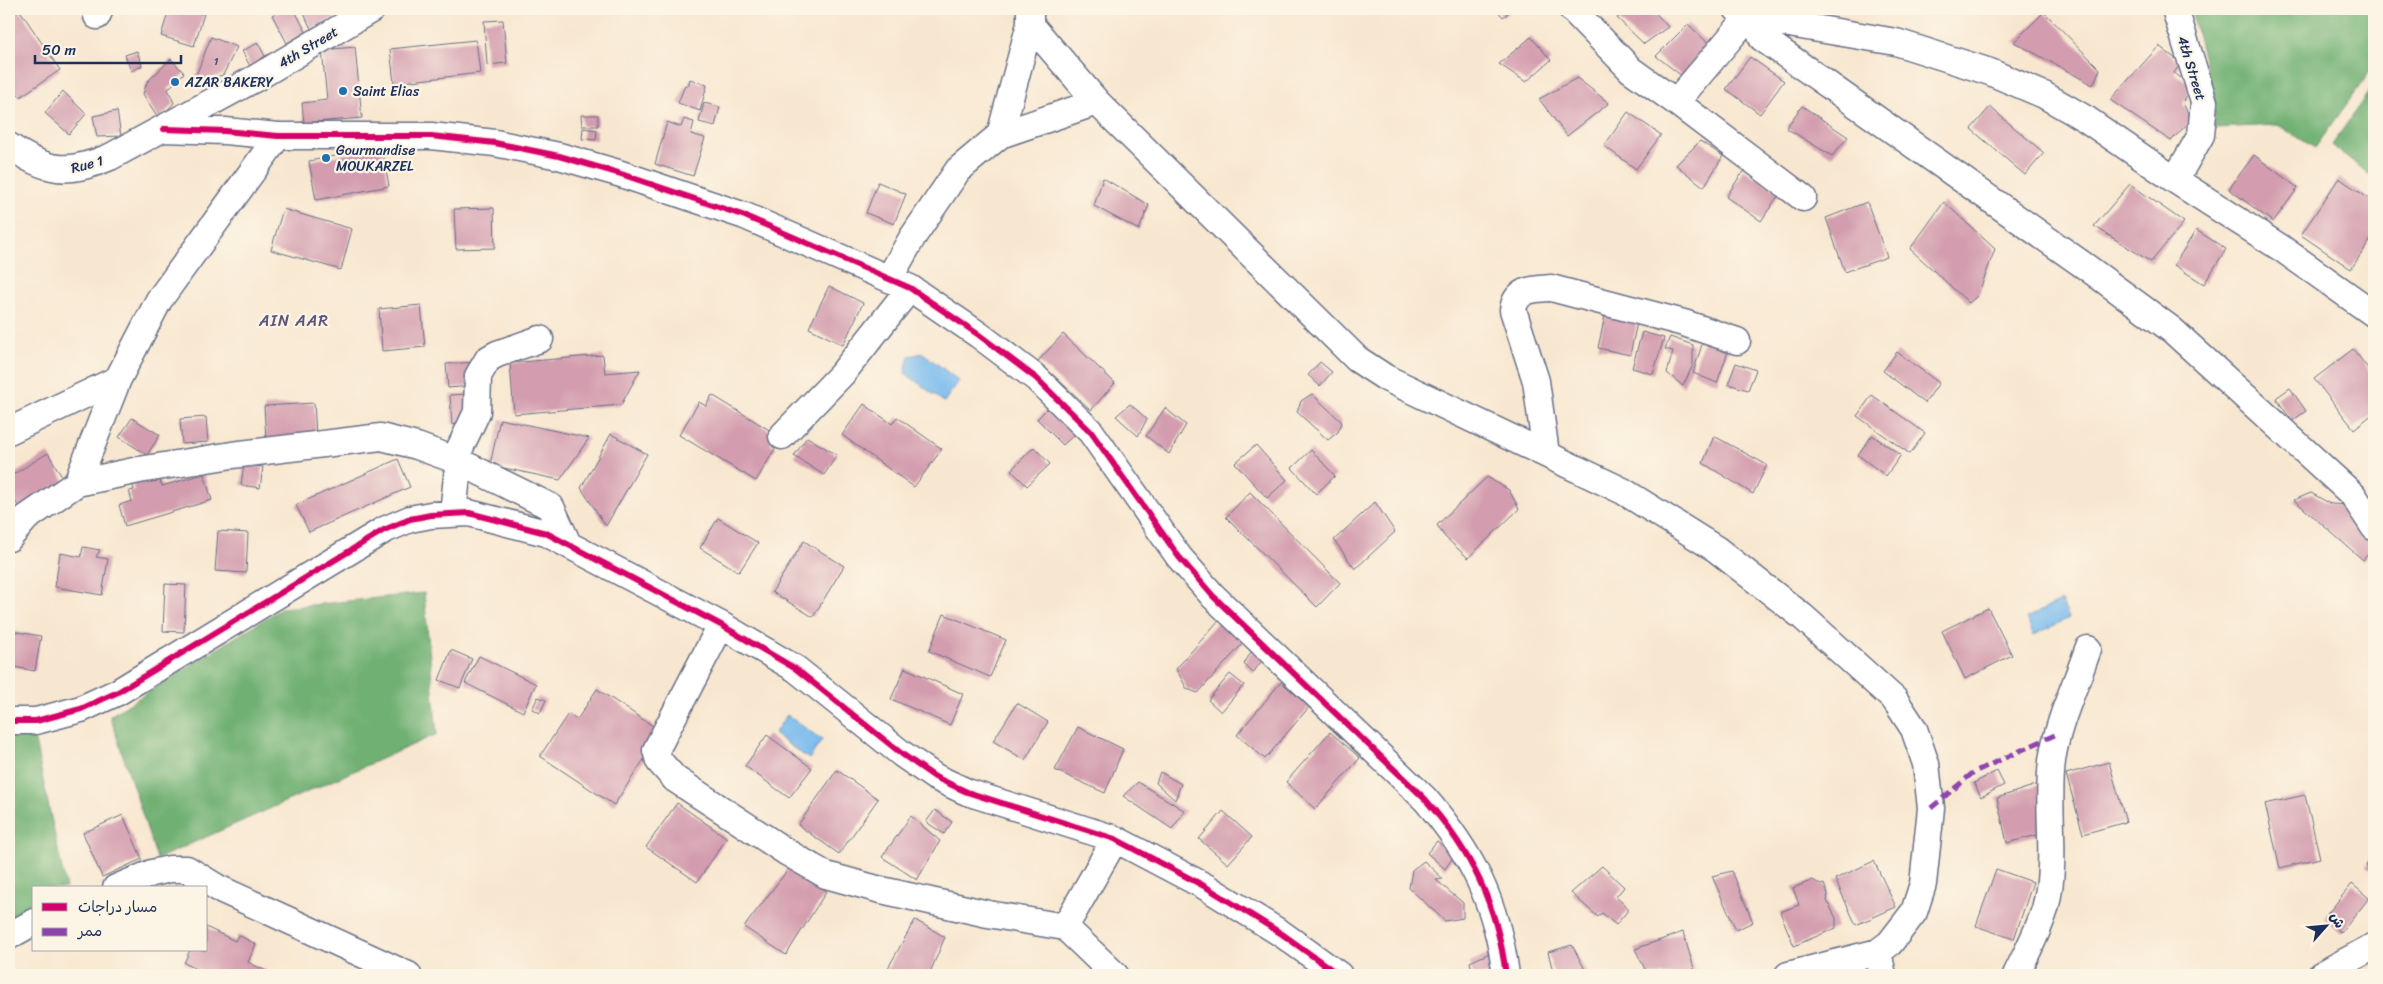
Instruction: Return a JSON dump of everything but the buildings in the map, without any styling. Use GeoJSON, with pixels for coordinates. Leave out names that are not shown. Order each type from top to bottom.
{"type":"FeatureCollection","features":[{"type":"Feature","properties":{"kind":"street","name":"4th Street"},"geometry":{"type":"LineString","coordinates":[[164,129],[256,78],[372,9]]}},
{"type":"Feature","properties":{"kind":"street"},"geometry":{"type":"LineString","coordinates":[[1572,9],[1631,70],[1803,198]]}},
{"type":"Feature","properties":{"kind":"street","name":"4th Street"},"geometry":{"type":"LineString","coordinates":[[2175,9],[2204,102],[2201,135],[2175,180]]}},
{"type":"Feature","properties":{"kind":"street"},"geometry":{"type":"LineString","coordinates":[[1676,102],[1747,15]]}},
{"type":"Feature","properties":{"kind":"street"},"geometry":{"type":"LineString","coordinates":[[1747,15],[1896,42],[1990,72],[2044,95],[2086,119],[2175,180],[2281,248],[2374,314]]}},
{"type":"Feature","properties":{"kind":"street"},"geometry":{"type":"LineString","coordinates":[[1747,15],[1762,38],[2089,268],[2172,330],[2353,495],[2374,527]]}},
{"type":"Feature","properties":{"kind":"street"},"geometry":{"type":"LineString","coordinates":[[1030,16],[1097,102],[1357,359],[1386,378],[1623,491],[1716,549],[1803,617],[1895,700],[1914,729],[1926,764],[1931,808],[1923,884],[1914,912],[1890,943],[1880,963],[1788,975]]}},
{"type":"Feature","properties":{"kind":"street"},"geometry":{"type":"LineString","coordinates":[[1000,135],[1030,16]]}},
{"type":"Feature","properties":{"kind":"street"},"geometry":{"type":"LineString","coordinates":[[782,436],[842,374],[900,282],[912,238],[958,170],[1000,135],[1097,102]]}},
{"type":"Feature","properties":{"kind":"street"},"geometry":{"type":"LineString","coordinates":[[164,129],[225,131],[278,136],[431,136],[495,143],[560,156],[618,173],[745,216],[900,282],[979,334],[1036,378],[1091,432],[1179,557],[1213,596],[1425,799],[1466,852],[1485,890],[1502,947],[1506,975]]}},
{"type":"Feature","properties":{"kind":"street","name":"Rue 1"},"geometry":{"type":"LineString","coordinates":[[9,146],[33,162],[64,170],[90,165],[110,157],[164,129]]}},
{"type":"Feature","properties":{"kind":"street"},"geometry":{"type":"LineString","coordinates":[[77,484],[118,379],[159,300],[278,136]]}},
{"type":"Feature","properties":{"kind":"street"},"geometry":{"type":"LineString","coordinates":[[1546,454],[1536,381],[1513,310],[1514,302],[1528,289],[1551,288],[1684,323],[1738,341]]}},
{"type":"Feature","properties":{"kind":"street"},"geometry":{"type":"LineString","coordinates":[[452,514],[460,448],[477,412],[478,376],[488,359],[510,348],[540,339]]}},
{"type":"Feature","properties":{"kind":"street"},"geometry":{"type":"LineString","coordinates":[[9,431],[118,379]]}},
{"type":"Feature","properties":{"kind":"street"},"geometry":{"type":"LineString","coordinates":[[9,538],[17,521],[77,484],[139,470],[232,455],[381,437],[417,446],[458,461],[551,508],[568,544]]}},
{"type":"Feature","properties":{"kind":"street"},"geometry":{"type":"LineString","coordinates":[[9,720],[36,721],[81,709],[118,692],[384,530],[410,519],[431,514],[469,513],[546,534],[721,625],[796,669],[902,754],[935,777],[967,792],[1115,839],[1215,892],[1282,934],[1339,975]]}},
{"type":"Feature","properties":{"kind":"street"},"geometry":{"type":"LineString","coordinates":[[721,625],[656,750],[658,761],[675,779],[788,853],[826,875],[877,889],[988,914],[1065,927],[1115,975]]}},
{"type":"Feature","properties":{"kind":"street"},"geometry":{"type":"LineString","coordinates":[[2016,975],[2045,909],[2050,870],[2052,827],[2050,790],[2053,759],[2059,733],[2088,649]]}},
{"type":"Feature","properties":{"kind":"street"},"geometry":{"type":"LineString","coordinates":[[1065,927],[1115,839]]}},
{"type":"Feature","properties":{"kind":"street"},"geometry":{"type":"LineString","coordinates":[[121,886],[152,873],[170,869],[187,869],[218,888],[408,975]]}},
{"type":"Feature","properties":{"kind":"street"},"geometry":{"type":"LineString","coordinates":[[9,936],[32,923]]}},
{"type":"Feature","properties":{"kind":"street"},"geometry":{"type":"LineString","coordinates":[[2321,975],[2374,946]]}},
{"type":"Feature","properties":{"kind":"green space"},"geometry":{"type":"Polygon","coordinates":[[[2191,9],[2363,9],[2374,19],[2374,66],[2315,148],[2278,125],[2214,128],[2214,100],[2191,9]]]}},
{"type":"Feature","properties":{"kind":"green space"},"geometry":{"type":"Polygon","coordinates":[[[2374,84],[2374,178],[2332,145],[2374,84]]]}},
{"type":"Feature","properties":{"kind":"green space"},"geometry":{"type":"Polygon","coordinates":[[[424,593],[437,734],[157,859],[110,716],[282,608],[424,593]]]}},
{"type":"Feature","properties":{"kind":"green space"},"geometry":{"type":"Polygon","coordinates":[[[33,732],[66,886],[32,886],[32,915],[9,932],[9,735],[33,732]]]}},
{"type":"Feature","properties":{"kind":"water"},"geometry":{"type":"Polygon","coordinates":[[[923,353],[959,381],[944,402],[905,373],[909,356],[923,353]]]}},
{"type":"Feature","properties":{"kind":"water"},"geometry":{"type":"Polygon","coordinates":[[[2061,601],[2069,618],[2034,635],[2026,618],[2061,601]]]}},
{"type":"Feature","properties":{"kind":"water"},"geometry":{"type":"Polygon","coordinates":[[[787,715],[822,740],[809,759],[774,734],[787,715]]]}},
{"type":"Feature","properties":{"kind":"marked path"},"geometry":{"type":"LineString","coordinates":[[1931,808],[1974,772],[2059,733]]}},
{"type":"Feature","properties":{"kind":"cycle path"},"geometry":{"type":"LineString","coordinates":[[164,129],[225,131],[278,136],[431,136],[495,143],[559,156],[618,173],[745,216],[910,288],[979,335],[1036,378],[1091,432],[1179,557],[1213,596],[1425,799],[1456,839],[1480,881],[1496,925],[1506,975]]}},
{"type":"Feature","properties":{"kind":"cycle path"},"geometry":{"type":"LineString","coordinates":[[9,721],[36,721],[81,709],[118,692],[384,530],[410,519],[431,515],[469,513],[546,533],[721,625],[796,669],[902,754],[935,777],[967,792],[1115,839],[1206,887],[1282,934],[1339,975]]}},
{"type":"Feature","properties":{"kind":"place","name":"AZAR BAKERY"},"geometry":{"type":"Point","coordinates":[175,82]}},
{"type":"Feature","properties":{"kind":"place","name":"Saint Elias"},"geometry":{"type":"Point","coordinates":[343,91]}},
{"type":"Feature","properties":{"kind":"place","name":"Gourmandise MOUKARZEL"},"geometry":{"type":"Point","coordinates":[326,158]}},
{"type":"Feature","properties":{"kind":"district","name":"AIN AAR"},"geometry":{"type":"Point","coordinates":[294,320]}}]}
